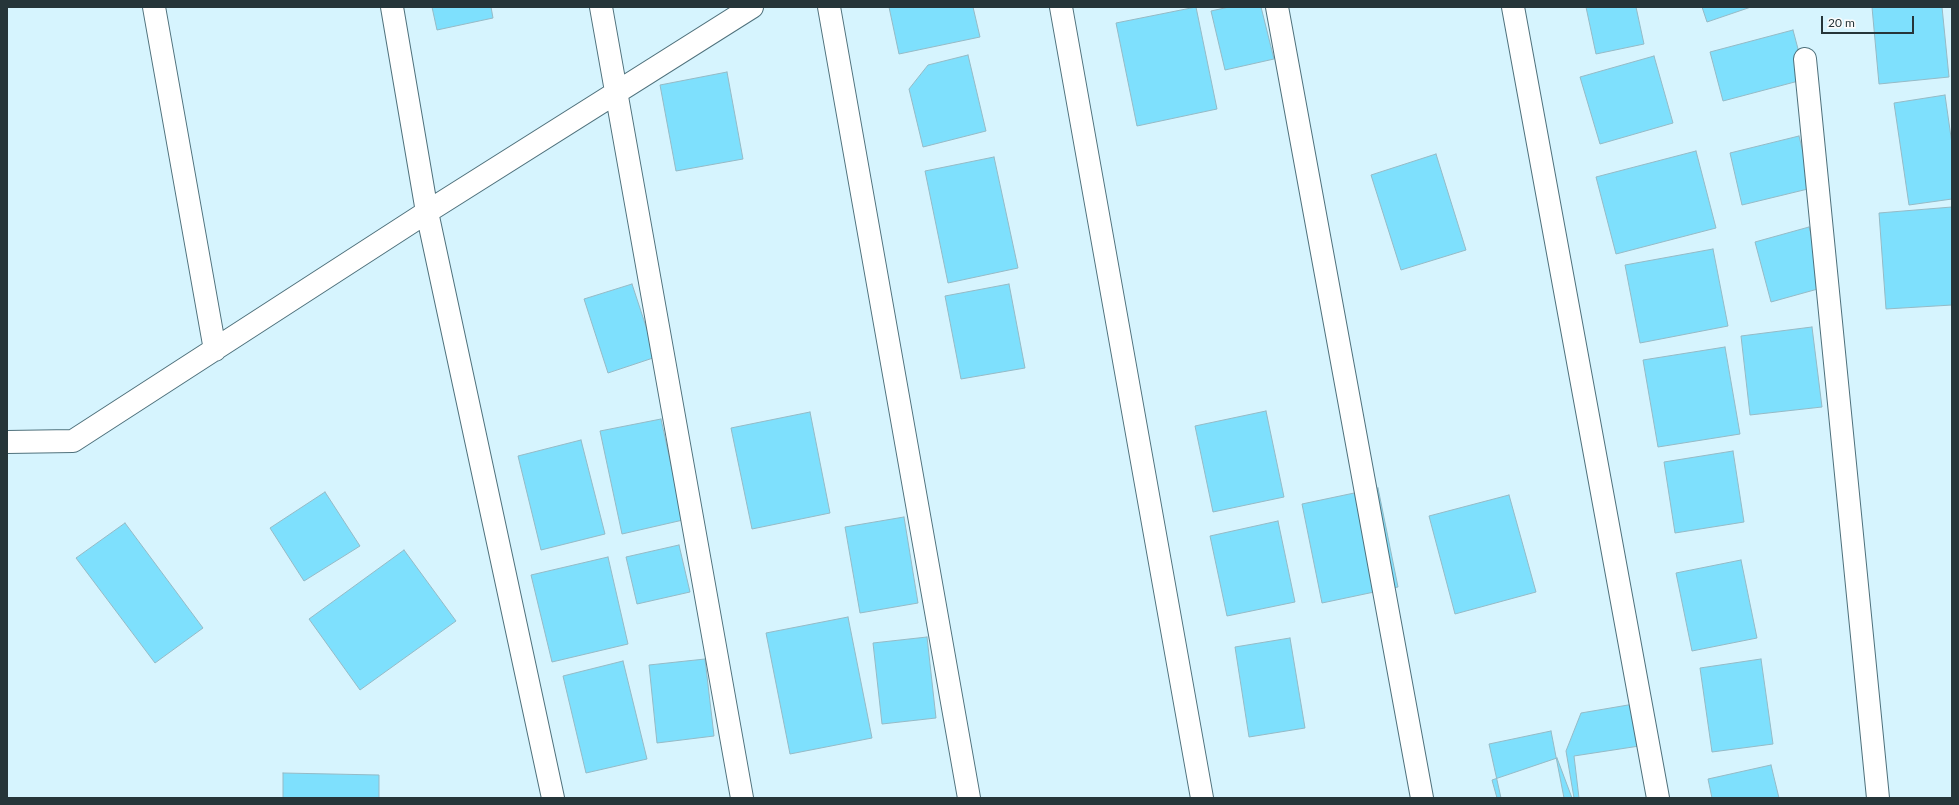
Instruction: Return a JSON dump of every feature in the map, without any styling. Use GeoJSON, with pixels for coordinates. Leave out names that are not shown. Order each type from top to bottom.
{"type":"FeatureCollection","features":[{"type":"Feature","properties":{"kind":"street"},"geometry":{"type":"LineString","coordinates":[[154,7],[215,350]]}},
{"type":"Feature","properties":{"kind":"street"},"geometry":{"type":"LineString","coordinates":[[392,7],[427,212],[553,798]]}},
{"type":"Feature","properties":{"kind":"street"},"geometry":{"type":"LineString","coordinates":[[601,7],[742,798]]}},
{"type":"Feature","properties":{"kind":"street"},"geometry":{"type":"LineString","coordinates":[[7,442],[73,441],[427,212],[752,7]]}},
{"type":"Feature","properties":{"kind":"street"},"geometry":{"type":"LineString","coordinates":[[829,7],[969,798]]}},
{"type":"Feature","properties":{"kind":"street"},"geometry":{"type":"LineString","coordinates":[[1061,7],[1202,798]]}},
{"type":"Feature","properties":{"kind":"street"},"geometry":{"type":"LineString","coordinates":[[1277,7],[1422,798]]}},
{"type":"Feature","properties":{"kind":"street"},"geometry":{"type":"LineString","coordinates":[[1514,7],[1658,798]]}},
{"type":"Feature","properties":{"kind":"street"},"geometry":{"type":"LineString","coordinates":[[1805,60],[1878,798]]}},
{"type":"Feature","properties":{"kind":"building"},"geometry":{"type":"Polygon","coordinates":[[[432,7],[491,7],[493,18],[437,30],[432,7]]]}},
{"type":"Feature","properties":{"kind":"building"},"geometry":{"type":"Polygon","coordinates":[[[889,7],[973,7],[980,37],[899,54],[889,7]]]}},
{"type":"Feature","properties":{"kind":"building"},"geometry":{"type":"Polygon","coordinates":[[[1196,7],[1217,109],[1137,126],[1116,23],[1196,7]]]}},
{"type":"Feature","properties":{"kind":"building"},"geometry":{"type":"Polygon","coordinates":[[[1229,7],[1261,7],[1274,59],[1225,70],[1211,11],[1229,7]]]}},
{"type":"Feature","properties":{"kind":"building"},"geometry":{"type":"Polygon","coordinates":[[[1586,7],[1636,7],[1644,44],[1596,54],[1586,7]]]}},
{"type":"Feature","properties":{"kind":"building"},"geometry":{"type":"Polygon","coordinates":[[[1702,7],[1751,7],[1707,22],[1702,7]]]}},
{"type":"Feature","properties":{"kind":"building"},"geometry":{"type":"Polygon","coordinates":[[[1872,7],[1942,7],[1949,77],[1879,84],[1872,7]]]}},
{"type":"Feature","properties":{"kind":"building"},"geometry":{"type":"Polygon","coordinates":[[[1793,30],[1806,79],[1723,101],[1710,52],[1793,30]]]}},
{"type":"Feature","properties":{"kind":"building"},"geometry":{"type":"Polygon","coordinates":[[[968,55],[986,131],[923,147],[909,89],[928,65],[968,55]]]}},
{"type":"Feature","properties":{"kind":"building"},"geometry":{"type":"Polygon","coordinates":[[[1654,56],[1673,123],[1600,144],[1580,77],[1654,56]]]}},
{"type":"Feature","properties":{"kind":"building"},"geometry":{"type":"Polygon","coordinates":[[[727,72],[743,159],[676,171],[660,85],[727,72]]]}},
{"type":"Feature","properties":{"kind":"building"},"geometry":{"type":"Polygon","coordinates":[[[1945,95],[1952,144],[1952,199],[1909,205],[1894,103],[1945,95]]]}},
{"type":"Feature","properties":{"kind":"building"},"geometry":{"type":"Polygon","coordinates":[[[1799,136],[1812,188],[1742,205],[1730,153],[1799,136]]]}},
{"type":"Feature","properties":{"kind":"building"},"geometry":{"type":"Polygon","coordinates":[[[1696,151],[1716,228],[1616,254],[1596,177],[1696,151]]]}},
{"type":"Feature","properties":{"kind":"building"},"geometry":{"type":"Polygon","coordinates":[[[1436,154],[1466,250],[1401,270],[1371,175],[1436,154]]]}},
{"type":"Feature","properties":{"kind":"building"},"geometry":{"type":"Polygon","coordinates":[[[994,157],[1018,268],[948,283],[925,171],[994,157]]]}},
{"type":"Feature","properties":{"kind":"building"},"geometry":{"type":"Polygon","coordinates":[[[1952,207],[1952,305],[1886,309],[1879,213],[1952,207]]]}},
{"type":"Feature","properties":{"kind":"building"},"geometry":{"type":"Polygon","coordinates":[[[1809,227],[1825,287],[1771,302],[1755,242],[1809,227]]]}},
{"type":"Feature","properties":{"kind":"building"},"geometry":{"type":"Polygon","coordinates":[[[1713,249],[1728,326],[1640,343],[1625,265],[1713,249]]]}},
{"type":"Feature","properties":{"kind":"building"},"geometry":{"type":"Polygon","coordinates":[[[632,284],[656,357],[608,373],[584,299],[632,284]]]}},
{"type":"Feature","properties":{"kind":"building"},"geometry":{"type":"Polygon","coordinates":[[[1009,284],[1025,368],[961,379],[945,296],[1009,284]]]}},
{"type":"Feature","properties":{"kind":"building"},"geometry":{"type":"Polygon","coordinates":[[[1812,327],[1822,407],[1750,415],[1741,336],[1812,327]]]}},
{"type":"Feature","properties":{"kind":"building"},"geometry":{"type":"Polygon","coordinates":[[[1725,347],[1740,434],[1658,447],[1643,360],[1725,347]]]}},
{"type":"Feature","properties":{"kind":"building"},"geometry":{"type":"Polygon","coordinates":[[[1266,411],[1284,497],[1213,512],[1195,426],[1266,411]]]}},
{"type":"Feature","properties":{"kind":"building"},"geometry":{"type":"Polygon","coordinates":[[[810,412],[830,513],[752,529],[731,428],[810,412]]]}},
{"type":"Feature","properties":{"kind":"building"},"geometry":{"type":"Polygon","coordinates":[[[661,419],[683,520],[622,534],[600,431],[661,419]]]}},
{"type":"Feature","properties":{"kind":"building"},"geometry":{"type":"Polygon","coordinates":[[[581,440],[605,534],[541,550],[518,456],[581,440]]]}},
{"type":"Feature","properties":{"kind":"building"},"geometry":{"type":"Polygon","coordinates":[[[1733,451],[1744,522],[1675,533],[1664,462],[1733,451]]]}},
{"type":"Feature","properties":{"kind":"building"},"geometry":{"type":"Polygon","coordinates":[[[1378,488],[1398,587],[1322,603],[1302,504],[1378,488]]]}},
{"type":"Feature","properties":{"kind":"building"},"geometry":{"type":"Polygon","coordinates":[[[325,492],[360,546],[304,581],[270,528],[325,492]]]}},
{"type":"Feature","properties":{"kind":"building"},"geometry":{"type":"Polygon","coordinates":[[[1509,495],[1536,592],[1455,614],[1429,516],[1509,495]]]}},
{"type":"Feature","properties":{"kind":"building"},"geometry":{"type":"Polygon","coordinates":[[[904,517],[918,603],[860,613],[845,527],[904,517]]]}},
{"type":"Feature","properties":{"kind":"building"},"geometry":{"type":"Polygon","coordinates":[[[1278,521],[1295,602],[1227,616],[1210,536],[1278,521]]]}},
{"type":"Feature","properties":{"kind":"building"},"geometry":{"type":"Polygon","coordinates":[[[125,523],[203,628],[155,663],[76,558],[125,523]]]}},
{"type":"Feature","properties":{"kind":"building"},"geometry":{"type":"Polygon","coordinates":[[[679,545],[690,592],[637,604],[626,557],[679,545]]]}},
{"type":"Feature","properties":{"kind":"building"},"geometry":{"type":"Polygon","coordinates":[[[404,550],[456,621],[360,690],[309,619],[404,550]]]}},
{"type":"Feature","properties":{"kind":"building"},"geometry":{"type":"Polygon","coordinates":[[[608,557],[628,644],[552,662],[531,575],[608,557]]]}},
{"type":"Feature","properties":{"kind":"building"},"geometry":{"type":"Polygon","coordinates":[[[1741,560],[1757,638],[1692,651],[1676,573],[1741,560]]]}},
{"type":"Feature","properties":{"kind":"building"},"geometry":{"type":"Polygon","coordinates":[[[848,617],[872,738],[790,754],[766,633],[848,617]]]}},
{"type":"Feature","properties":{"kind":"building"},"geometry":{"type":"Polygon","coordinates":[[[927,637],[936,718],[882,724],[873,643],[927,637]]]}},
{"type":"Feature","properties":{"kind":"building"},"geometry":{"type":"Polygon","coordinates":[[[1290,638],[1305,728],[1249,737],[1235,647],[1290,638]]]}},
{"type":"Feature","properties":{"kind":"building"},"geometry":{"type":"Polygon","coordinates":[[[705,659],[714,736],[657,743],[649,665],[705,659]]]}},
{"type":"Feature","properties":{"kind":"building"},"geometry":{"type":"Polygon","coordinates":[[[1761,659],[1773,744],[1712,752],[1700,668],[1761,659]]]}},
{"type":"Feature","properties":{"kind":"building"},"geometry":{"type":"Polygon","coordinates":[[[623,661],[647,759],[586,773],[563,676],[623,661]]]}},
{"type":"Feature","properties":{"kind":"building"},"geometry":{"type":"Polygon","coordinates":[[[1634,704],[1651,798],[1574,798],[1566,751],[1581,713],[1634,704]]]}},
{"type":"Feature","properties":{"kind":"building"},"geometry":{"type":"Polygon","coordinates":[[[1551,731],[1564,798],[1501,798],[1489,744],[1551,731]]]}},
{"type":"Feature","properties":{"kind":"building"},"geometry":{"type":"Polygon","coordinates":[[[1646,745],[1652,798],[1579,798],[1574,756],[1646,745]]]}},
{"type":"Feature","properties":{"kind":"building"},"geometry":{"type":"Polygon","coordinates":[[[1557,758],[1572,798],[1497,798],[1492,780],[1557,758]]]}},
{"type":"Feature","properties":{"kind":"building"},"geometry":{"type":"Polygon","coordinates":[[[1771,765],[1779,798],[1712,798],[1708,779],[1771,765]]]}},
{"type":"Feature","properties":{"kind":"building"},"geometry":{"type":"Polygon","coordinates":[[[283,773],[379,775],[379,798],[283,798],[283,773]]]}}]}
